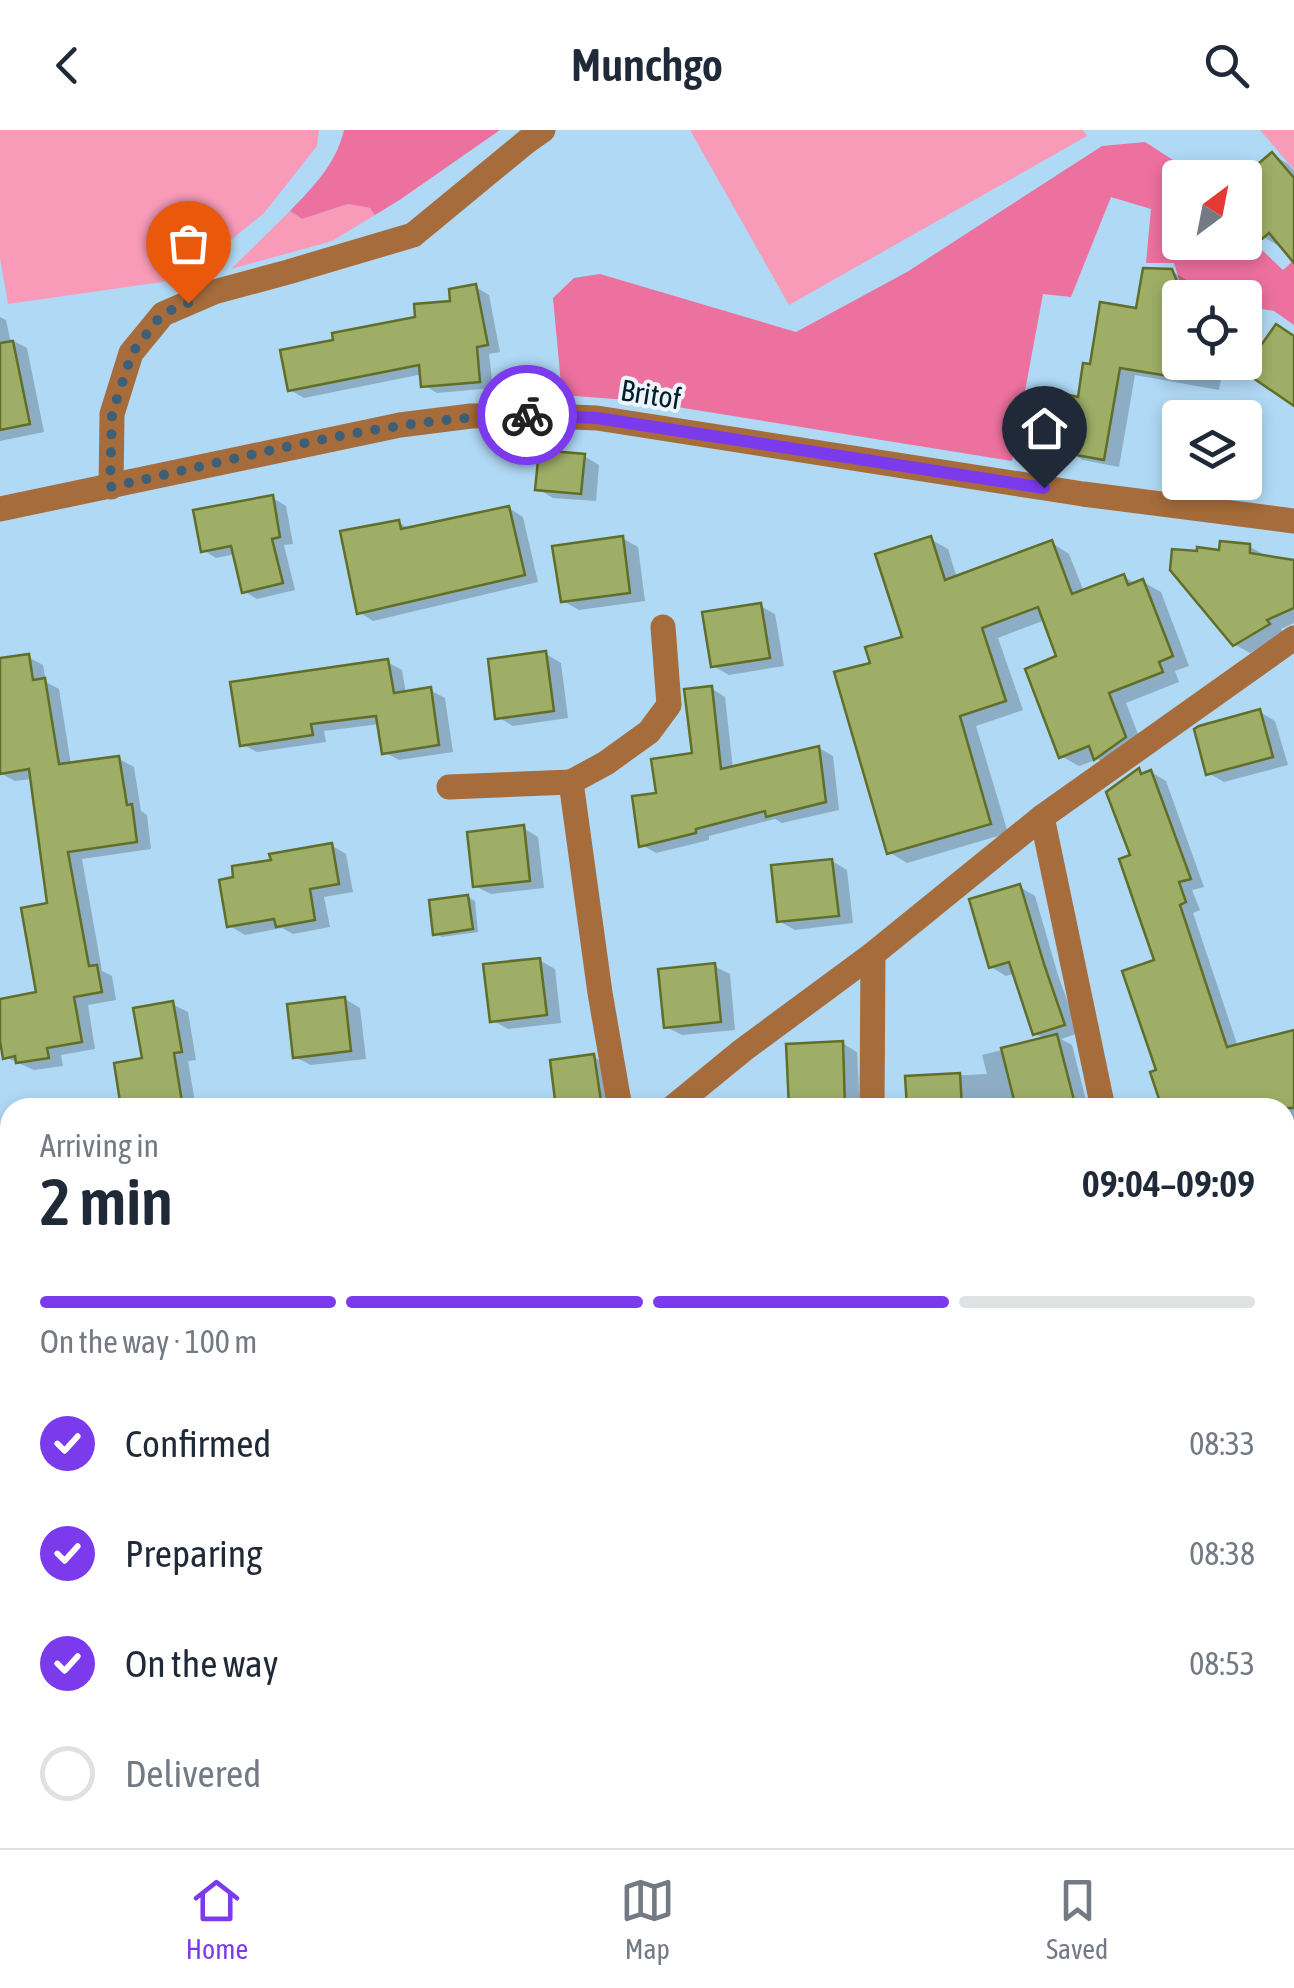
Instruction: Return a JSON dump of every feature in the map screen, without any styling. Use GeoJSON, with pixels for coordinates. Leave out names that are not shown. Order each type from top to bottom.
{"type":"FeatureCollection","features":[{"type":"Feature","properties":{"kind":"street"},"geometry":{"type":"LineString","coordinates":[[110,487],[112,414],[132,353],[162,314],[214,292],[413,234],[544,130]]}},
{"type":"Feature","properties":{"kind":"street","name":"Britof"},"geometry":{"type":"LineString","coordinates":[[0,509],[400,424],[526,415],[597,418],[1083,494],[1294,522]]}},
{"type":"Feature","properties":{"kind":"street"},"geometry":{"type":"LineString","coordinates":[[449,787],[571,782],[650,732],[669,705],[663,627]]}},
{"type":"Feature","properties":{"kind":"street"},"geometry":{"type":"LineString","coordinates":[[684,1098],[1042,818],[1294,638]]}},
{"type":"Feature","properties":{"kind":"street"},"geometry":{"type":"LineString","coordinates":[[571,782],[618,1098]]}},
{"type":"Feature","properties":{"kind":"street"},"geometry":{"type":"LineString","coordinates":[[1042,818],[1101,1098]]}},
{"type":"Feature","properties":{"kind":"street"},"geometry":{"type":"LineString","coordinates":[[872,1098],[873,954]]}},
{"type":"Feature","properties":{"kind":"shaded area"},"geometry":{"type":"Polygon","coordinates":[[[0,130],[319,130],[317,146],[264,213],[183,279],[8,304],[0,258],[0,130]]]}},
{"type":"Feature","properties":{"kind":"shaded area"},"geometry":{"type":"Polygon","coordinates":[[[344,130],[500,130],[375,215],[370,208],[348,204],[302,219],[290,211],[330,164],[344,130]]]}},
{"type":"Feature","properties":{"kind":"shaded area"},"geometry":{"type":"Polygon","coordinates":[[[690,130],[1083,130],[1087,136],[789,305],[690,130]]]}},
{"type":"Feature","properties":{"kind":"shaded area"},"geometry":{"type":"Polygon","coordinates":[[[1260,130],[1294,130],[1294,170],[1260,130]]]}},
{"type":"Feature","properties":{"kind":"shaded area"},"geometry":{"type":"Polygon","coordinates":[[[1145,142],[1173,160],[1162,160],[1162,260],[1262,260],[1262,250],[1283,270],[1294,260],[1294,325],[1274,311],[1262,309],[1262,280],[1179,280],[1174,263],[1146,263],[1151,209],[1111,197],[1071,297],[1043,294],[1012,461],[640,401],[562,395],[553,298],[574,278],[600,274],[796,332],[907,272],[1102,146],[1145,142]]]}},
{"type":"Feature","properties":{"kind":"shaded area"},"geometry":{"type":"Polygon","coordinates":[[[348,204],[370,208],[375,215],[332,241],[231,269],[290,211],[302,219],[348,204]]]}},
{"type":"Feature","properties":{"kind":"building"},"geometry":{"type":"Polygon","coordinates":[[[1272,152],[1294,178],[1294,263],[1269,233],[1262,239],[1262,161],[1272,152]]]}},
{"type":"Feature","properties":{"kind":"building"},"geometry":{"type":"Polygon","coordinates":[[[1143,268],[1172,269],[1176,280],[1162,280],[1162,375],[1120,368],[1104,460],[1065,453],[1068,437],[1058,435],[1065,394],[1078,397],[1083,363],[1090,364],[1100,302],[1136,308],[1143,268]]]}},
{"type":"Feature","properties":{"kind":"building"},"geometry":{"type":"Polygon","coordinates":[[[476,284],[488,345],[477,347],[480,382],[421,387],[419,365],[288,391],[280,350],[333,340],[332,333],[415,317],[414,304],[450,301],[449,289],[476,284]]]}},
{"type":"Feature","properties":{"kind":"building"},"geometry":{"type":"Polygon","coordinates":[[[1276,324],[1294,336],[1294,406],[1256,380],[1262,380],[1262,344],[1276,324]]]}},
{"type":"Feature","properties":{"kind":"building"},"geometry":{"type":"Polygon","coordinates":[[[13,341],[30,424],[0,430],[0,343],[13,341]]]}},
{"type":"Feature","properties":{"kind":"building"},"geometry":{"type":"Polygon","coordinates":[[[539,450],[585,454],[581,494],[535,490],[539,450]]]}},
{"type":"Feature","properties":{"kind":"building"},"geometry":{"type":"Polygon","coordinates":[[[273,495],[280,537],[272,539],[283,583],[242,593],[231,546],[201,552],[193,510],[273,495]]]}},
{"type":"Feature","properties":{"kind":"building"},"geometry":{"type":"Polygon","coordinates":[[[509,506],[525,575],[357,614],[340,531],[399,520],[401,529],[509,506]]]}},
{"type":"Feature","properties":{"kind":"building"},"geometry":{"type":"Polygon","coordinates":[[[623,536],[630,593],[561,602],[552,546],[623,536]]]}},
{"type":"Feature","properties":{"kind":"building"},"geometry":{"type":"Polygon","coordinates":[[[931,536],[945,580],[1052,540],[1072,594],[1124,574],[1128,585],[1143,579],[1173,656],[1159,662],[1163,672],[1109,693],[1126,737],[1094,760],[1089,746],[1059,758],[1025,669],[1056,656],[1038,607],[982,628],[1006,701],[960,716],[991,824],[887,854],[834,672],[870,663],[865,647],[902,637],[875,554],[931,536]]]}},
{"type":"Feature","properties":{"kind":"building"},"geometry":{"type":"Polygon","coordinates":[[[1220,541],[1250,544],[1250,553],[1294,560],[1294,608],[1267,620],[1270,624],[1233,646],[1170,570],[1172,549],[1219,550],[1220,541]]]}},
{"type":"Feature","properties":{"kind":"building"},"geometry":{"type":"Polygon","coordinates":[[[761,603],[770,658],[711,667],[702,612],[761,603]]]}},
{"type":"Feature","properties":{"kind":"building"},"geometry":{"type":"Polygon","coordinates":[[[546,651],[554,711],[495,719],[488,659],[546,651]]]}},
{"type":"Feature","properties":{"kind":"building"},"geometry":{"type":"Polygon","coordinates":[[[29,654],[33,680],[45,678],[59,764],[119,756],[137,842],[68,852],[89,966],[97,965],[102,992],[74,997],[82,1042],[47,1048],[49,1058],[16,1063],[15,1056],[3,1059],[0,999],[36,992],[21,908],[47,903],[29,769],[0,774],[0,658],[29,654]]]}},
{"type":"Feature","properties":{"kind":"building"},"geometry":{"type":"Polygon","coordinates":[[[388,659],[394,693],[431,687],[439,745],[382,754],[376,716],[311,724],[313,735],[240,746],[230,682],[388,659]]]}},
{"type":"Feature","properties":{"kind":"building"},"geometry":{"type":"Polygon","coordinates":[[[712,686],[721,769],[819,746],[826,802],[766,817],[765,811],[639,847],[632,796],[656,793],[651,759],[692,753],[684,689],[712,686]]]}},
{"type":"Feature","properties":{"kind":"building"},"geometry":{"type":"Polygon","coordinates":[[[1260,709],[1273,757],[1206,775],[1194,729],[1260,709]]]}},
{"type":"Feature","properties":{"kind":"building"},"geometry":{"type":"Polygon","coordinates":[[[1139,768],[1141,774],[1151,770],[1191,879],[1179,882],[1186,902],[1180,905],[1227,1047],[1294,1030],[1294,1098],[1159,1098],[1150,1072],[1156,1070],[1122,971],[1154,960],[1119,859],[1130,855],[1106,792],[1139,768]]]}},
{"type":"Feature","properties":{"kind":"building"},"geometry":{"type":"Polygon","coordinates":[[[524,825],[530,881],[473,887],[467,832],[524,825]]]}},
{"type":"Feature","properties":{"kind":"building"},"geometry":{"type":"Polygon","coordinates":[[[332,843],[339,884],[310,889],[315,920],[276,927],[274,919],[227,927],[219,880],[233,877],[232,866],[271,860],[269,854],[332,843]]]}},
{"type":"Feature","properties":{"kind":"building"},"geometry":{"type":"Polygon","coordinates":[[[832,859],[839,916],[777,922],[771,865],[832,859]]]}},
{"type":"Feature","properties":{"kind":"building"},"geometry":{"type":"Polygon","coordinates":[[[1020,884],[1065,1025],[1033,1035],[1009,962],[989,968],[969,899],[1020,884]]]}},
{"type":"Feature","properties":{"kind":"building"},"geometry":{"type":"Polygon","coordinates":[[[468,895],[473,929],[433,935],[429,900],[468,895]]]}},
{"type":"Feature","properties":{"kind":"building"},"geometry":{"type":"Polygon","coordinates":[[[540,958],[547,1015],[490,1022],[483,964],[540,958]]]}},
{"type":"Feature","properties":{"kind":"building"},"geometry":{"type":"Polygon","coordinates":[[[715,963],[721,1022],[664,1028],[658,969],[715,963]]]}},
{"type":"Feature","properties":{"kind":"building"},"geometry":{"type":"Polygon","coordinates":[[[345,997],[351,1051],[293,1058],[287,1004],[345,997]]]}},
{"type":"Feature","properties":{"kind":"building"},"geometry":{"type":"Polygon","coordinates":[[[173,1001],[182,1052],[174,1053],[181,1098],[119,1098],[114,1063],[142,1058],[133,1008],[173,1001]]]}},
{"type":"Feature","properties":{"kind":"building"},"geometry":{"type":"Polygon","coordinates":[[[1057,1034],[1073,1098],[1014,1098],[1001,1048],[1057,1034]]]}},
{"type":"Feature","properties":{"kind":"building"},"geometry":{"type":"Polygon","coordinates":[[[843,1041],[845,1098],[789,1098],[786,1044],[843,1041]]]}},
{"type":"Feature","properties":{"kind":"building"},"geometry":{"type":"Polygon","coordinates":[[[594,1054],[601,1098],[555,1098],[550,1060],[594,1054]]]}},
{"type":"Feature","properties":{"kind":"building"},"geometry":{"type":"Polygon","coordinates":[[[960,1073],[961,1098],[906,1098],[905,1076],[960,1073]]]}},
{"type":"Feature","properties":{"kind":"way so far"},"geometry":{"type":"LineString","coordinates":[[188,303],[162,314],[132,353],[112,414],[110,487],[400,424],[527,415]]}},
{"type":"Feature","properties":{"kind":"route"},"geometry":{"type":"LineString","coordinates":[[527,415],[597,418],[1044,488]]}}]}
